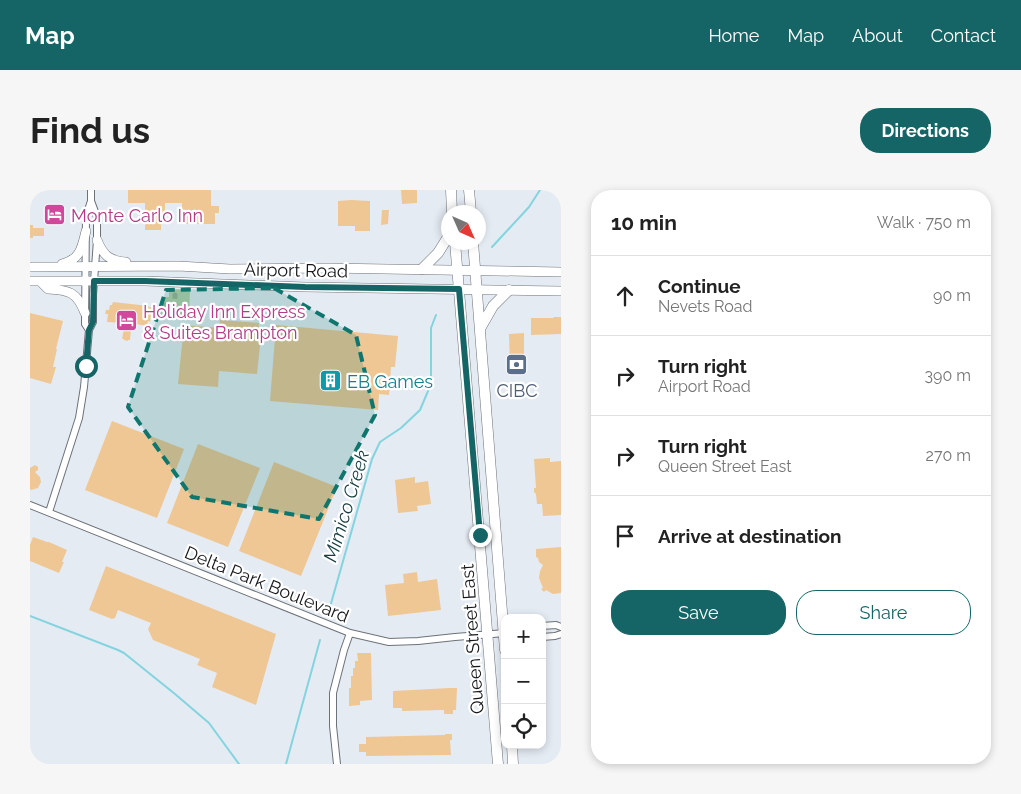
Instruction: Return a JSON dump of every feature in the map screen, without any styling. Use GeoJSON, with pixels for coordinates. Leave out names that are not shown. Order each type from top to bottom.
{"type":"FeatureCollection","features":[{"type":"Feature","properties":{"kind":"main road"},"geometry":{"type":"LineString","coordinates":[[451,190],[452,205]]}},
{"type":"Feature","properties":{"kind":"main road"},"geometry":{"type":"LineString","coordinates":[[469,190],[470,205]]}},
{"type":"Feature","properties":{"kind":"main road"},"geometry":{"type":"LineString","coordinates":[[49,267],[64,264],[74,258],[82,248],[86,231]]}},
{"type":"Feature","properties":{"kind":"main road"},"geometry":{"type":"LineString","coordinates":[[97,240],[102,251],[108,257],[114,260],[134,262],[142,266]]}},
{"type":"Feature","properties":{"kind":"main road"},"geometry":{"type":"LineString","coordinates":[[422,269],[441,248]]}},
{"type":"Feature","properties":{"kind":"main road","name":"Queen Street East"},"geometry":{"type":"LineString","coordinates":[[456,250],[498,764]]}},
{"type":"Feature","properties":{"kind":"main road","name":"Queen Street East"},"geometry":{"type":"LineString","coordinates":[[475,250],[502,614]]}},
{"type":"Feature","properties":{"kind":"main road","name":"Airport Road"},"geometry":{"type":"LineString","coordinates":[[30,267],[178,266],[230,269],[318,268],[561,272]]}},
{"type":"Feature","properties":{"kind":"main road","name":"Airport Road"},"geometry":{"type":"LineString","coordinates":[[30,281],[145,281],[296,287],[561,291]]}},
{"type":"Feature","properties":{"kind":"main road"},"geometry":{"type":"LineString","coordinates":[[40,281],[48,289],[74,294],[81,303],[85,313]]}},
{"type":"Feature","properties":{"kind":"main road"},"geometry":{"type":"LineString","coordinates":[[481,328],[493,306],[509,290]]}},
{"type":"Feature","properties":{"kind":"main road"},"geometry":{"type":"LineString","coordinates":[[477,500],[483,505],[484,525],[495,530]]}},
{"type":"Feature","properties":{"kind":"main road"},"geometry":{"type":"LineString","coordinates":[[512,749],[513,764]]}},
{"type":"Feature","properties":{"kind":"street"},"geometry":{"type":"LineString","coordinates":[[89,330],[85,324],[85,313],[90,281],[96,267],[97,240],[97,216],[92,202],[91,190]]}},
{"type":"Feature","properties":{"kind":"street"},"geometry":{"type":"LineString","coordinates":[[49,512],[79,418],[84,387],[89,330],[93,322],[90,281],[85,267],[86,216],[92,202]]}},
{"type":"Feature","properties":{"kind":"street","name":"Delta Park Boulevard"},"geometry":{"type":"LineString","coordinates":[[30,505],[350,633],[389,642],[501,634]]}},
{"type":"Feature","properties":{"kind":"street"},"geometry":{"type":"LineString","coordinates":[[546,626],[561,626]]}},
{"type":"Feature","properties":{"kind":"street"},"geometry":{"type":"LineString","coordinates":[[337,764],[333,726],[333,693],[350,633]]}},
{"type":"Feature","properties":{"kind":"street"},"geometry":{"type":"LineString","coordinates":[[546,637],[561,634]]}},
{"type":"Feature","properties":{"kind":"highlighted area"},"geometry":{"type":"Polygon","coordinates":[[[274,288],[356,335],[375,415],[319,519],[192,497],[128,407],[166,290],[274,288]]]}},
{"type":"Feature","properties":{"kind":"green space"},"geometry":{"type":"Polygon","coordinates":[[[169,289],[190,289],[189,317],[160,316],[162,297],[169,297],[169,289]]]}},
{"type":"Feature","properties":{"kind":"building"},"geometry":{"type":"Polygon","coordinates":[[[128,190],[211,190],[211,206],[219,206],[219,213],[215,213],[215,224],[182,224],[182,203],[165,203],[165,213],[161,213],[161,230],[145,230],[145,203],[128,203],[128,190]]]}},
{"type":"Feature","properties":{"kind":"building"},"geometry":{"type":"Polygon","coordinates":[[[401,190],[417,190],[417,203],[402,204],[401,190]]]}},
{"type":"Feature","properties":{"kind":"building"},"geometry":{"type":"Polygon","coordinates":[[[338,201],[370,201],[370,231],[355,231],[355,226],[338,226],[338,201]]]}},
{"type":"Feature","properties":{"kind":"building"},"geometry":{"type":"Polygon","coordinates":[[[382,210],[389,210],[388,224],[381,225],[382,210]]]}},
{"type":"Feature","properties":{"kind":"building"},"geometry":{"type":"Polygon","coordinates":[[[30,225],[33,225],[33,228],[44,228],[44,236],[33,236],[33,238],[30,238],[30,225]]]}},
{"type":"Feature","properties":{"kind":"building","name":"Holiday Inn Express & Suites Brampton"},"geometry":{"type":"Polygon","coordinates":[[[113,302],[149,306],[155,308],[155,315],[151,314],[150,322],[148,321],[147,326],[130,323],[130,340],[124,340],[122,339],[125,323],[107,322],[108,314],[105,314],[106,310],[109,310],[113,302]]]}},
{"type":"Feature","properties":{"kind":"building"},"geometry":{"type":"Polygon","coordinates":[[[30,313],[63,321],[53,367],[56,367],[51,384],[30,378],[30,313]]]}},
{"type":"Feature","properties":{"kind":"building"},"geometry":{"type":"Polygon","coordinates":[[[561,317],[561,334],[531,335],[531,318],[561,317]]]}},
{"type":"Feature","properties":{"kind":"building"},"geometry":{"type":"Polygon","coordinates":[[[220,320],[259,323],[258,336],[261,336],[257,374],[219,371],[218,387],[178,384],[184,325],[219,328],[220,320]]]}},
{"type":"Feature","properties":{"kind":"building","name":"EB Games"},"geometry":{"type":"Polygon","coordinates":[[[276,325],[398,336],[395,367],[391,367],[389,395],[379,394],[378,410],[270,401],[276,325]]]}},
{"type":"Feature","properties":{"kind":"building"},"geometry":{"type":"Polygon","coordinates":[[[524,333],[524,369],[510,369],[509,334],[524,333]]]}},
{"type":"Feature","properties":{"kind":"building"},"geometry":{"type":"Polygon","coordinates":[[[112,421],[184,449],[157,518],[85,490],[112,421]]]}},
{"type":"Feature","properties":{"kind":"building"},"geometry":{"type":"Polygon","coordinates":[[[198,444],[260,468],[228,547],[167,523],[198,444]]]}},
{"type":"Feature","properties":{"kind":"building"},"geometry":{"type":"Polygon","coordinates":[[[550,458],[550,462],[561,461],[561,515],[543,516],[542,504],[537,504],[534,492],[534,488],[536,488],[534,459],[550,458]]]}},
{"type":"Feature","properties":{"kind":"building"},"geometry":{"type":"Polygon","coordinates":[[[274,462],[337,487],[301,576],[239,551],[274,462]]]}},
{"type":"Feature","properties":{"kind":"building"},"geometry":{"type":"Polygon","coordinates":[[[35,465],[38,467],[38,470],[35,472],[40,477],[41,482],[38,488],[31,490],[30,468],[35,465]]]}},
{"type":"Feature","properties":{"kind":"building"},"geometry":{"type":"Polygon","coordinates":[[[415,477],[415,483],[428,481],[431,504],[417,506],[418,511],[398,513],[395,480],[415,477]]]}},
{"type":"Feature","properties":{"kind":"building"},"geometry":{"type":"Polygon","coordinates":[[[33,537],[67,550],[59,573],[30,561],[30,545],[33,537]]]}},
{"type":"Feature","properties":{"kind":"building"},"geometry":{"type":"Polygon","coordinates":[[[561,547],[561,593],[553,594],[546,590],[544,592],[541,589],[543,588],[539,578],[543,565],[536,557],[536,549],[561,547]]]}},
{"type":"Feature","properties":{"kind":"building"},"geometry":{"type":"Polygon","coordinates":[[[106,566],[276,634],[256,705],[212,687],[217,673],[197,665],[200,659],[153,640],[148,629],[151,623],[118,610],[115,618],[112,619],[89,610],[106,566]]]}},
{"type":"Feature","properties":{"kind":"building"},"geometry":{"type":"Polygon","coordinates":[[[417,572],[418,582],[437,579],[441,610],[388,616],[385,585],[404,583],[403,574],[417,572]]]}},
{"type":"Feature","properties":{"kind":"building"},"geometry":{"type":"Polygon","coordinates":[[[357,653],[371,653],[372,700],[360,701],[360,705],[349,706],[349,688],[351,688],[351,676],[353,676],[355,661],[358,661],[357,653]]]}},
{"type":"Feature","properties":{"kind":"building"},"geometry":{"type":"Polygon","coordinates":[[[457,688],[456,710],[453,710],[453,714],[444,714],[444,710],[402,711],[402,708],[393,708],[393,691],[457,688]]]}},
{"type":"Feature","properties":{"kind":"building"},"geometry":{"type":"Polygon","coordinates":[[[452,734],[452,740],[450,740],[451,755],[366,756],[366,752],[359,752],[359,744],[366,744],[366,737],[452,734]]]}},
{"type":"Feature","properties":{"kind":"waterway","name":"Mimico Creek"},"geometry":{"type":"LineString","coordinates":[[492,247],[529,207],[540,190]]}},
{"type":"Feature","properties":{"kind":"waterway","name":"Mimico Creek"},"geometry":{"type":"LineString","coordinates":[[330,607],[372,459],[380,442],[401,428],[420,410],[431,384],[431,328],[436,315]]}},
{"type":"Feature","properties":{"kind":"waterway"},"geometry":{"type":"LineString","coordinates":[[30,616],[124,653],[209,723],[239,764]]}},
{"type":"Feature","properties":{"kind":"waterway","name":"Mimico Creek"},"geometry":{"type":"LineString","coordinates":[[286,764],[320,640]]}},
{"type":"Feature","properties":{"kind":"place","name":"Monte Carlo Inn"},"geometry":{"type":"Point","coordinates":[55,215]}},
{"type":"Feature","properties":{"kind":"place","name":"Holiday Inn Express & Suites Brampton"},"geometry":{"type":"Point","coordinates":[127,321]}},
{"type":"Feature","properties":{"kind":"place","name":"CIBC"},"geometry":{"type":"Point","coordinates":[517,365]}},
{"type":"Feature","properties":{"kind":"place","name":"EB Games"},"geometry":{"type":"Point","coordinates":[331,381]}},
{"type":"Feature","properties":{"kind":"route"},"geometry":{"type":"LineString","coordinates":[[86,366],[89,330],[93,322],[94,281],[145,281],[277,287],[459,289],[480,535]]}}]}
